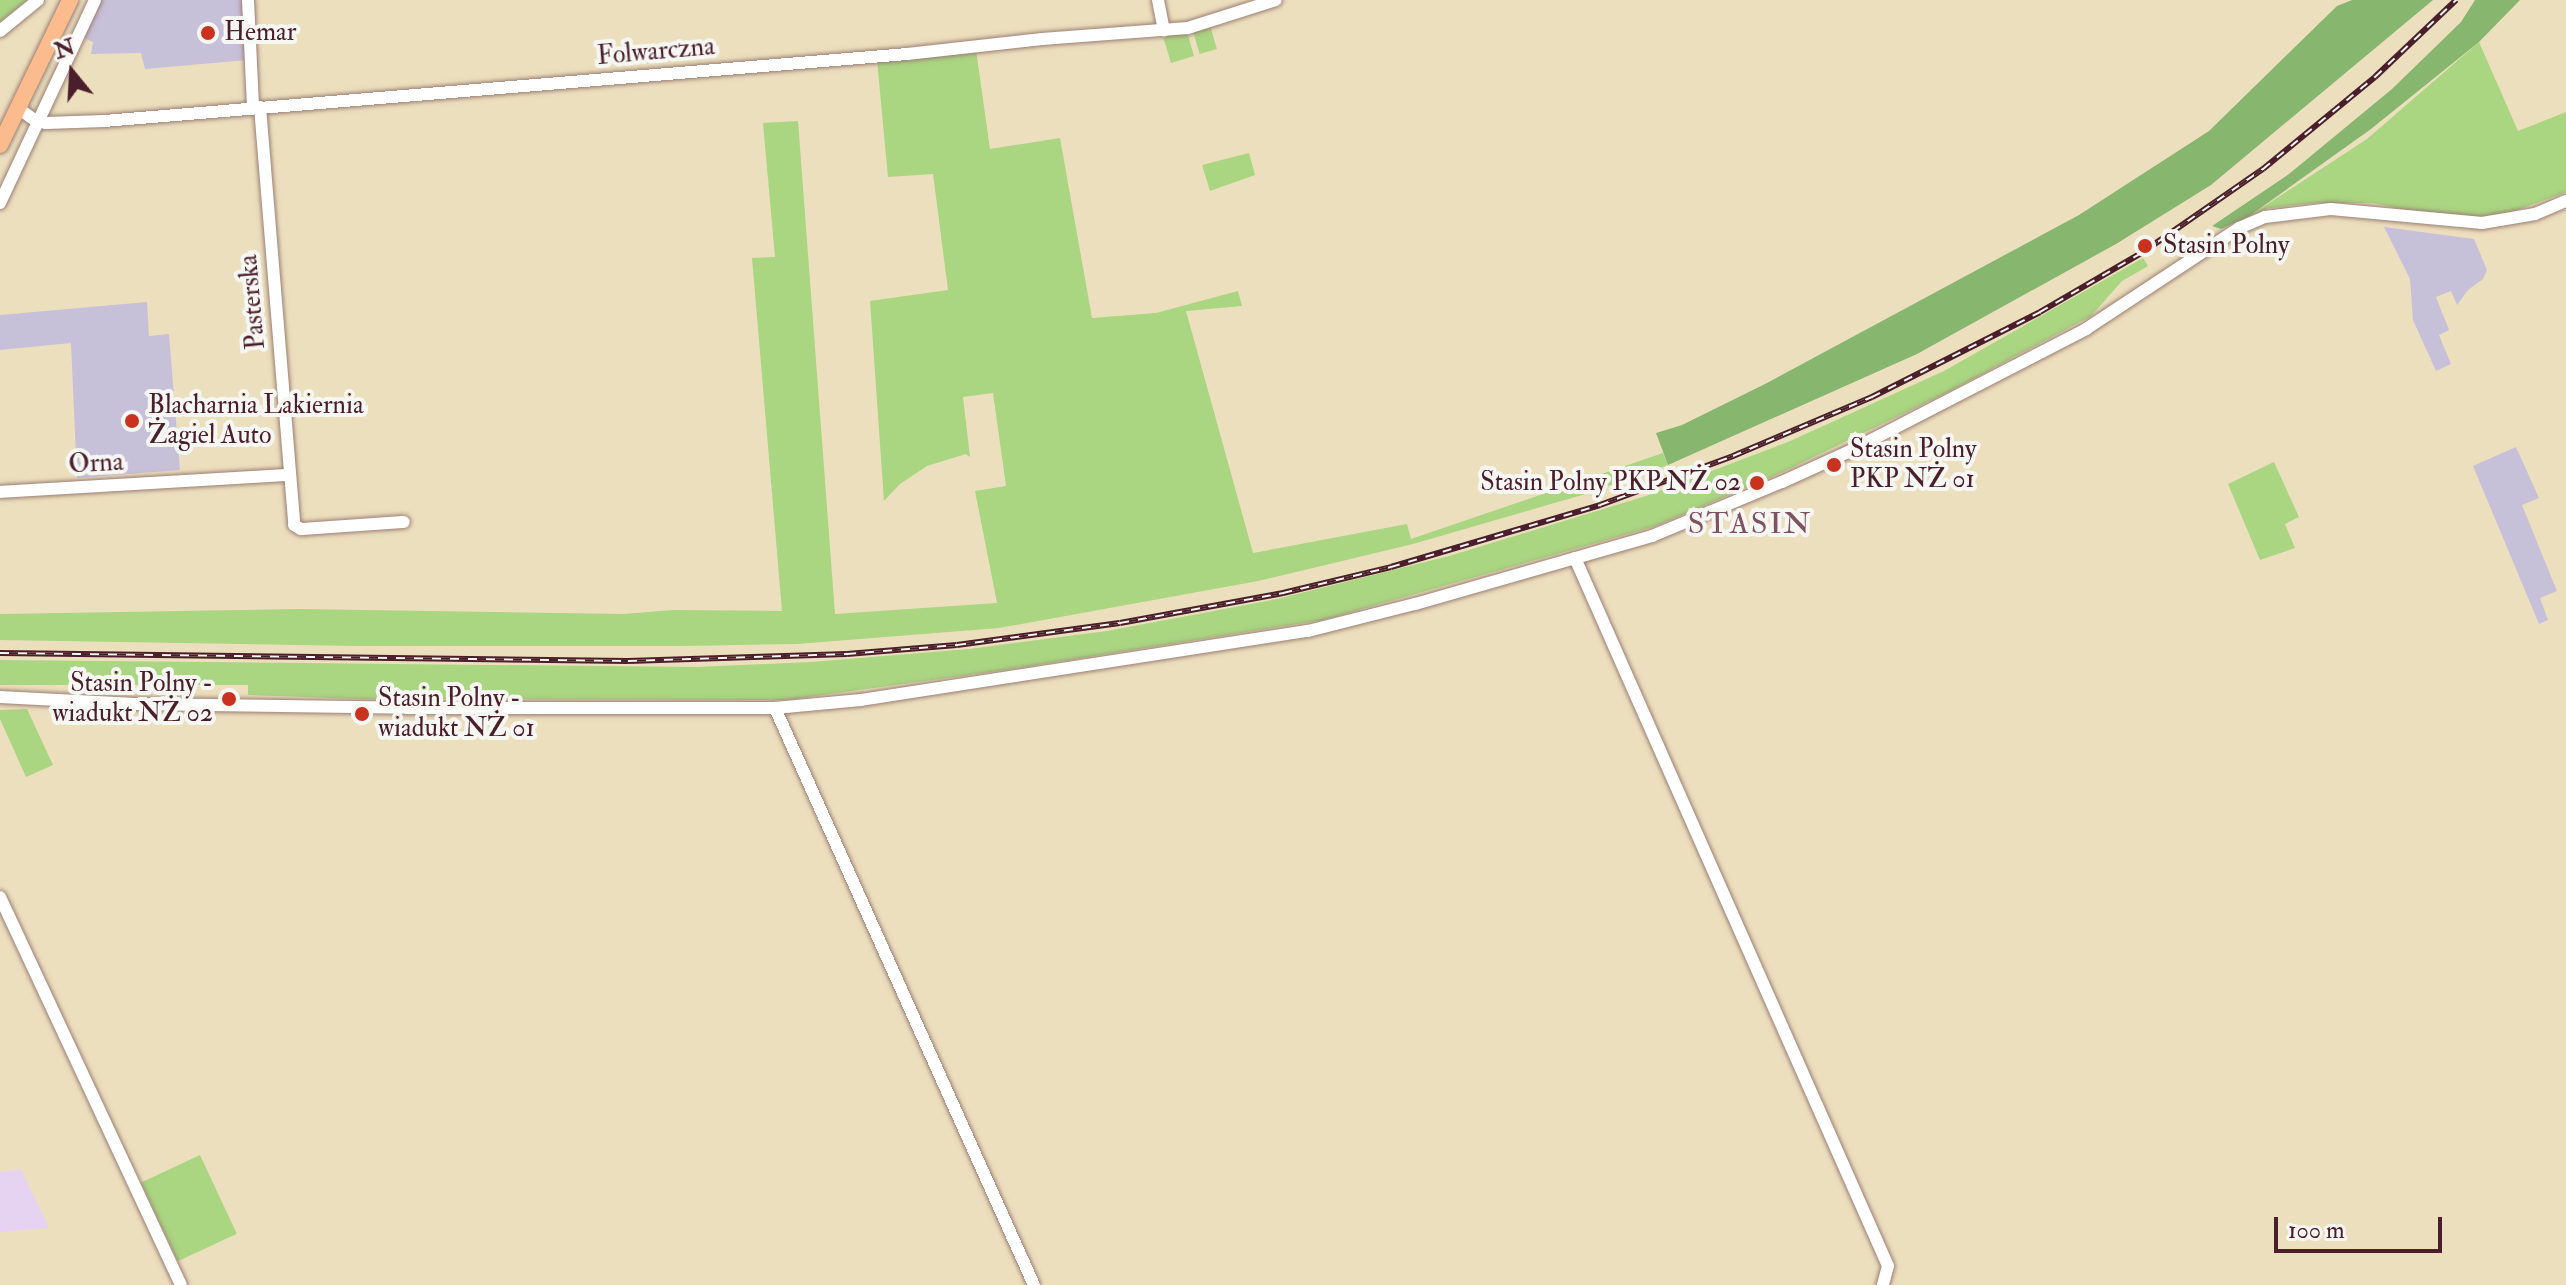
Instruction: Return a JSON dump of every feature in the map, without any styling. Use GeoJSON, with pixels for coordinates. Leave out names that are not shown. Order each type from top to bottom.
{"type":"FeatureCollection","features":[{"type":"Feature","properties":{"kind":"main road"},"geometry":{"type":"LineString","coordinates":[[0,145],[70,0]]}},
{"type":"Feature","properties":{"kind":"street"},"geometry":{"type":"LineString","coordinates":[[0,31],[38,0]]}},
{"type":"Feature","properties":{"kind":"street"},"geometry":{"type":"LineString","coordinates":[[0,203],[95,0]]}},
{"type":"Feature","properties":{"kind":"street","name":"Pasterska"},"geometry":{"type":"LineString","coordinates":[[248,0],[289,475],[297,528],[404,522]]}},
{"type":"Feature","properties":{"kind":"street"},"geometry":{"type":"LineString","coordinates":[[1158,0],[1164,30]]}},
{"type":"Feature","properties":{"kind":"street","name":"Folwarczna"},"geometry":{"type":"LineString","coordinates":[[36,121],[92,121],[1188,28],[1276,0]]}},
{"type":"Feature","properties":{"kind":"street"},"geometry":{"type":"LineString","coordinates":[[18,108],[36,121]]}},
{"type":"Feature","properties":{"kind":"street"},"geometry":{"type":"LineString","coordinates":[[0,697],[135,704],[775,708],[861,700],[1308,631],[1652,536],[1848,452],[2086,329],[2230,234],[2265,217],[2331,209],[2482,223],[2535,214],[2566,201]]}},
{"type":"Feature","properties":{"kind":"street","name":"Orna"},"geometry":{"type":"LineString","coordinates":[[0,492],[289,475]]}},
{"type":"Feature","properties":{"kind":"street"},"geometry":{"type":"LineString","coordinates":[[1575,558],[1888,1266],[1883,1285]]}},
{"type":"Feature","properties":{"kind":"street"},"geometry":{"type":"LineString","coordinates":[[775,708],[1034,1285]]}},
{"type":"Feature","properties":{"kind":"street"},"geometry":{"type":"LineString","coordinates":[[0,897],[181,1285]]}},
{"type":"Feature","properties":{"kind":"shaded area"},"geometry":{"type":"Polygon","coordinates":[[[101,0],[242,0],[247,60],[145,69],[141,53],[91,54],[93,42],[84,38],[101,0]]]}},
{"type":"Feature","properties":{"kind":"shaded area"},"geometry":{"type":"Polygon","coordinates":[[[2384,227],[2474,239],[2487,270],[2483,279],[2468,290],[2457,305],[2451,291],[2436,297],[2449,330],[2439,335],[2451,364],[2436,371],[2413,320],[2410,279],[2384,227]]]}},
{"type":"Feature","properties":{"kind":"shaded area"},"geometry":{"type":"Polygon","coordinates":[[[147,302],[149,336],[169,334],[180,470],[77,478],[71,343],[0,350],[0,315],[147,302]]]}},
{"type":"Feature","properties":{"kind":"shaded area"},"geometry":{"type":"Polygon","coordinates":[[[2516,447],[2539,498],[2522,505],[2557,591],[2540,598],[2548,620],[2539,624],[2473,466],[2516,447]]]}},
{"type":"Feature","properties":{"kind":"shaded area"},"geometry":{"type":"Polygon","coordinates":[[[21,1169],[49,1228],[0,1232],[0,1172],[21,1169]]]}},
{"type":"Feature","properties":{"kind":"green space"},"geometry":{"type":"Polygon","coordinates":[[[0,0],[27,0],[0,22],[0,0]]]}},
{"type":"Feature","properties":{"kind":"green space"},"geometry":{"type":"Polygon","coordinates":[[[2352,0],[2433,0],[2211,185],[2116,244],[1917,354],[1668,465],[1656,433],[1682,425],[1767,383],[2079,215],[2209,131],[2337,6],[2352,0]]]}},
{"type":"Feature","properties":{"kind":"green space"},"geometry":{"type":"Polygon","coordinates":[[[2475,0],[2520,0],[2479,42],[2371,129],[2248,217],[2221,229],[2212,226],[2289,174],[2392,89],[2461,22],[2475,0]]]}},
{"type":"Feature","properties":{"kind":"green space"},"geometry":{"type":"Polygon","coordinates":[[[1210,25],[1217,49],[1200,54],[1193,30],[1210,25]]]}},
{"type":"Feature","properties":{"kind":"green space"},"geometry":{"type":"Polygon","coordinates":[[[1187,32],[1194,56],[1171,63],[1162,33],[1187,32]]]}},
{"type":"Feature","properties":{"kind":"green space"},"geometry":{"type":"Polygon","coordinates":[[[2479,42],[2518,131],[2566,112],[2566,192],[2512,212],[2483,217],[2410,211],[2373,203],[2314,203],[2269,208],[2248,217],[2367,139],[2479,42]]]}},
{"type":"Feature","properties":{"kind":"green space"},"geometry":{"type":"Polygon","coordinates":[[[976,50],[990,149],[1060,138],[1092,318],[1156,313],[1238,291],[1242,306],[1186,311],[1253,553],[1407,524],[1411,539],[1663,453],[1668,465],[1582,495],[1413,544],[1258,581],[999,628],[797,644],[682,646],[356,646],[0,640],[0,614],[299,609],[624,614],[673,610],[782,611],[752,258],[775,257],[763,123],[798,121],[835,614],[997,603],[975,491],[1006,486],[993,393],[963,397],[970,457],[966,454],[927,466],[900,484],[884,501],[870,301],[948,290],[933,174],[888,177],[877,60],[976,50]]]}},
{"type":"Feature","properties":{"kind":"green space"},"geometry":{"type":"Polygon","coordinates":[[[1249,153],[1255,175],[1210,191],[1202,165],[1249,153]]]}},
{"type":"Feature","properties":{"kind":"green space"},"geometry":{"type":"Polygon","coordinates":[[[2143,258],[2148,266],[2122,281],[2091,316],[1952,390],[1785,471],[1656,526],[1323,620],[1005,670],[786,700],[363,699],[248,695],[248,685],[0,685],[0,660],[696,667],[811,662],[969,649],[1107,631],[1277,599],[1449,556],[1646,496],[1788,442],[1944,371],[2143,258]]]}},
{"type":"Feature","properties":{"kind":"green space"},"geometry":{"type":"Polygon","coordinates":[[[2274,462],[2299,517],[2285,524],[2295,548],[2260,560],[2228,484],[2274,462]]]}},
{"type":"Feature","properties":{"kind":"green space"},"geometry":{"type":"Polygon","coordinates":[[[27,709],[53,765],[26,777],[0,719],[0,710],[27,709]]]}},
{"type":"Feature","properties":{"kind":"green space"},"geometry":{"type":"Polygon","coordinates":[[[200,1155],[237,1234],[178,1261],[141,1182],[200,1155]]]}},
{"type":"Feature","properties":{"kind":"railway"},"geometry":{"type":"LineString","coordinates":[[0,653],[628,661],[847,654],[957,645],[1120,623],[1283,593],[1391,567],[1600,505],[1733,456],[1872,397],[2040,312],[2143,252],[2263,169],[2375,77],[2456,0]]}},
{"type":"Feature","properties":{"kind":"place","name":"Hemar"},"geometry":{"type":"Point","coordinates":[208,33]}},
{"type":"Feature","properties":{"kind":"place","name":"Stasin Polny"},"geometry":{"type":"Point","coordinates":[2145,246]}},
{"type":"Feature","properties":{"kind":"place","name":"Blacharnia Lakiernia Żagiel Auto"},"geometry":{"type":"Point","coordinates":[132,421]}},
{"type":"Feature","properties":{"kind":"place","name":"Stasin Polny PKP NŻ 01"},"geometry":{"type":"Point","coordinates":[1834,465]}},
{"type":"Feature","properties":{"kind":"place","name":"Stasin Polny PKP NŻ 02"},"geometry":{"type":"Point","coordinates":[1757,483]}},
{"type":"Feature","properties":{"kind":"place","name":"Stasin Polny - wiadukt NŻ 02"},"geometry":{"type":"Point","coordinates":[229,699]}},
{"type":"Feature","properties":{"kind":"place","name":"Stasin Polny - wiadukt NŻ 01"},"geometry":{"type":"Point","coordinates":[362,714]}},
{"type":"Feature","properties":{"kind":"district","name":"STASIN"},"geometry":{"type":"Point","coordinates":[1750,524]}}]}
